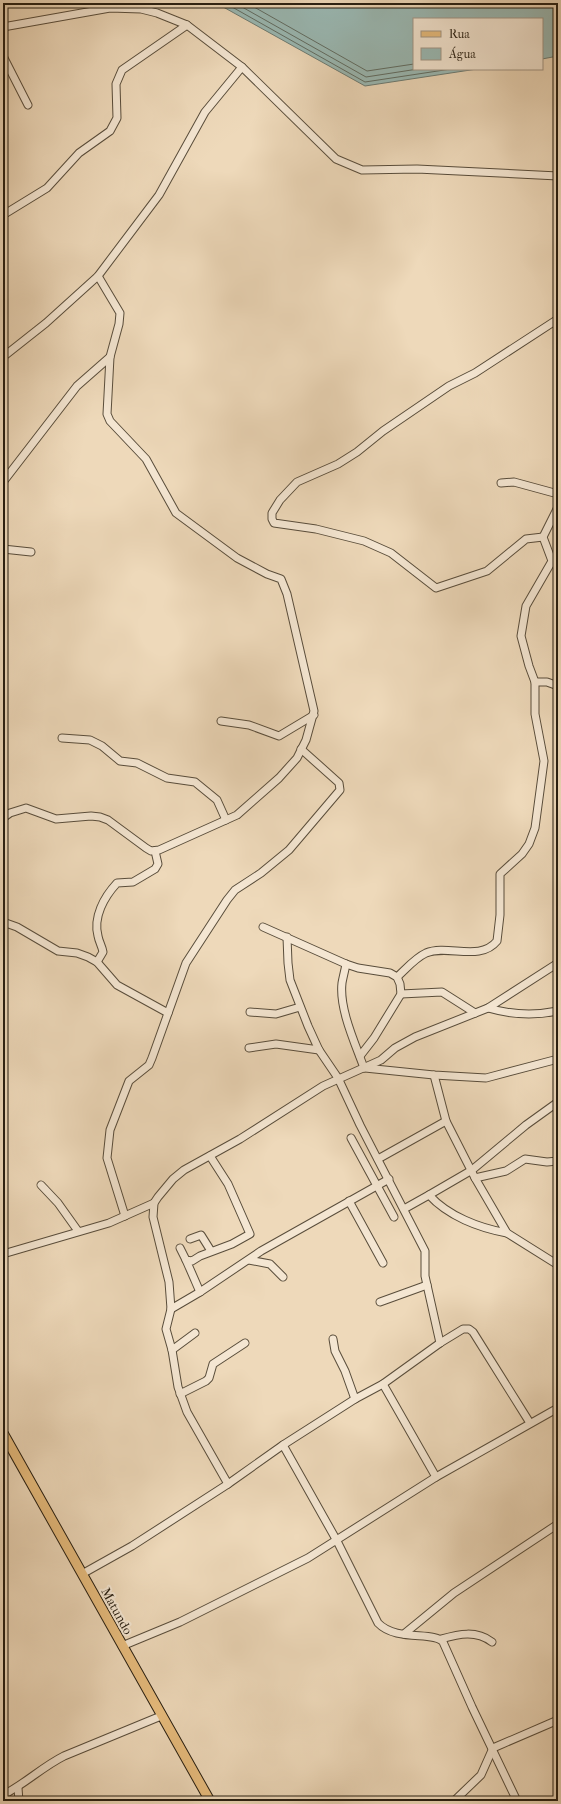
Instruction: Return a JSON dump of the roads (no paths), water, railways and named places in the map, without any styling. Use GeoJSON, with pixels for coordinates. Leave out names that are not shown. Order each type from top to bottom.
{"type":"FeatureCollection","features":[{"type":"Feature","properties":{"kind":"main road","name":"Matundo"},"geometry":{"type":"LineString","coordinates":[[3,1433],[210,1801]]}},
{"type":"Feature","properties":{"kind":"street"},"geometry":{"type":"LineString","coordinates":[[3,27],[123,7],[157,13],[187,25],[242,67],[336,159],[353,167],[362,170],[417,169],[558,176]]}},
{"type":"Feature","properties":{"kind":"street"},"geometry":{"type":"LineString","coordinates":[[3,215],[47,188],[79,153],[110,131],[117,118],[116,84],[119,74],[122,70],[187,25]]}},
{"type":"Feature","properties":{"kind":"street"},"geometry":{"type":"LineString","coordinates":[[3,56],[28,104]]}},
{"type":"Feature","properties":{"kind":"street"},"geometry":{"type":"LineString","coordinates":[[3,357],[46,323],[98,276],[159,195],[205,112],[242,67]]}},
{"type":"Feature","properties":{"kind":"street"},"geometry":{"type":"LineString","coordinates":[[3,818],[10,813],[26,808],[56,819],[90,816],[100,817],[108,820],[146,848],[155,851],[226,820],[246,807],[279,778],[296,758],[314,715],[283,582],[278,577],[267,574],[237,558],[174,511],[146,458],[110,421],[107,414],[110,358],[119,324],[120,313],[98,276]]}},
{"type":"Feature","properties":{"kind":"street"},"geometry":{"type":"LineString","coordinates":[[543,538],[526,539],[488,571],[436,588],[391,553],[369,543],[316,529],[286,526],[274,523],[272,513],[280,500],[297,482],[338,464],[449,386],[475,373],[558,319]]}},
{"type":"Feature","properties":{"kind":"street"},"geometry":{"type":"LineString","coordinates":[[3,482],[77,386],[110,358]]}},
{"type":"Feature","properties":{"kind":"street"},"geometry":{"type":"LineString","coordinates":[[502,482],[514,482],[558,494]]}},
{"type":"Feature","properties":{"kind":"street"},"geometry":{"type":"LineString","coordinates":[[543,538],[558,507]]}},
{"type":"Feature","properties":{"kind":"street"},"geometry":{"type":"LineString","coordinates":[[397,977],[426,953],[435,951],[478,951],[491,947],[497,941],[500,915],[500,874],[522,854],[529,844],[534,828],[544,761],[535,714],[536,682],[529,666],[521,636],[523,616],[531,596],[555,564],[543,538]]}},
{"type":"Feature","properties":{"kind":"street"},"geometry":{"type":"LineString","coordinates":[[3,549],[30,552]]}},
{"type":"Feature","properties":{"kind":"street"},"geometry":{"type":"LineString","coordinates":[[536,682],[547,682],[558,686]]}},
{"type":"Feature","properties":{"kind":"street"},"geometry":{"type":"LineString","coordinates":[[220,721],[249,725],[279,736],[314,715]]}},
{"type":"Feature","properties":{"kind":"street"},"geometry":{"type":"LineString","coordinates":[[62,738],[90,740],[102,746],[120,761],[137,763],[167,778],[195,782],[217,800],[226,820]]}},
{"type":"Feature","properties":{"kind":"street"},"geometry":{"type":"LineString","coordinates":[[125,1216],[107,1158],[110,1130],[129,1081],[149,1065],[189,956],[231,894],[289,850],[340,790],[339,783],[301,748]]}},
{"type":"Feature","properties":{"kind":"street"},"geometry":{"type":"LineString","coordinates":[[97,962],[103,952],[97,935],[97,918],[104,900],[117,883],[133,882],[155,869],[158,864],[155,851]]}},
{"type":"Feature","properties":{"kind":"street"},"geometry":{"type":"LineString","coordinates":[[3,922],[17,927],[58,951],[82,955],[97,962],[117,985],[168,1013]]}},
{"type":"Feature","properties":{"kind":"street"},"geometry":{"type":"LineString","coordinates":[[263,927],[346,964],[358,968],[386,971],[397,977],[400,984],[401,994],[374,1038],[360,1056]]}},
{"type":"Feature","properties":{"kind":"street"},"geometry":{"type":"LineString","coordinates":[[287,937],[289,974],[300,1007],[320,1050],[338,1078],[360,1125],[425,1251],[425,1273],[440,1343]]}},
{"type":"Feature","properties":{"kind":"street"},"geometry":{"type":"LineString","coordinates":[[228,1484],[187,1412],[180,1394],[166,1326],[171,1309],[169,1282],[153,1216],[154,1203],[173,1179],[184,1170],[240,1140],[323,1086],[381,1060],[395,1048],[415,1037],[488,1008],[558,963]]}},
{"type":"Feature","properties":{"kind":"street"},"geometry":{"type":"LineString","coordinates":[[346,964],[342,983],[344,1001],[349,1026],[364,1068]]}},
{"type":"Feature","properties":{"kind":"street"},"geometry":{"type":"LineString","coordinates":[[401,994],[442,992],[475,1013]]}},
{"type":"Feature","properties":{"kind":"street"},"geometry":{"type":"LineString","coordinates":[[250,1012],[276,1014],[300,1007]]}},
{"type":"Feature","properties":{"kind":"street"},"geometry":{"type":"LineString","coordinates":[[488,1008],[508,1013],[526,1015],[558,1011]]}},
{"type":"Feature","properties":{"kind":"street"},"geometry":{"type":"LineString","coordinates":[[249,1048],[276,1044],[320,1050]]}},
{"type":"Feature","properties":{"kind":"street"},"geometry":{"type":"LineString","coordinates":[[364,1068],[434,1076],[486,1078],[558,1059]]}},
{"type":"Feature","properties":{"kind":"street"},"geometry":{"type":"LineString","coordinates":[[434,1076],[446,1121],[475,1178],[507,1233]]}},
{"type":"Feature","properties":{"kind":"street"},"geometry":{"type":"LineString","coordinates":[[404,1209],[472,1170],[526,1125],[558,1102]]}},
{"type":"Feature","properties":{"kind":"street"},"geometry":{"type":"LineString","coordinates":[[378,1159],[446,1121]]}},
{"type":"Feature","properties":{"kind":"street"},"geometry":{"type":"LineString","coordinates":[[351,1138],[378,1185],[394,1217]]}},
{"type":"Feature","properties":{"kind":"street"},"geometry":{"type":"LineString","coordinates":[[186,1260],[192,1261],[212,1251],[232,1244],[249,1235],[250,1232],[228,1184],[210,1156]]}},
{"type":"Feature","properties":{"kind":"street"},"geometry":{"type":"LineString","coordinates":[[475,1178],[506,1171],[525,1159],[548,1162],[558,1161]]}},
{"type":"Feature","properties":{"kind":"street"},"geometry":{"type":"LineString","coordinates":[[171,1309],[200,1292],[261,1251],[389,1179]]}},
{"type":"Feature","properties":{"kind":"street"},"geometry":{"type":"LineString","coordinates":[[41,1185],[58,1203],[78,1231]]}},
{"type":"Feature","properties":{"kind":"street"},"geometry":{"type":"LineString","coordinates":[[428,1195],[436,1203],[478,1226],[507,1233],[557,1263]]}},
{"type":"Feature","properties":{"kind":"street"},"geometry":{"type":"LineString","coordinates":[[349,1201],[383,1263]]}},
{"type":"Feature","properties":{"kind":"street"},"geometry":{"type":"LineString","coordinates":[[3,1254],[109,1223],[154,1203]]}},
{"type":"Feature","properties":{"kind":"street"},"geometry":{"type":"LineString","coordinates":[[190,1239],[201,1235],[212,1251]]}},
{"type":"Feature","properties":{"kind":"street"},"geometry":{"type":"LineString","coordinates":[[180,1248],[200,1292]]}},
{"type":"Feature","properties":{"kind":"street"},"geometry":{"type":"LineString","coordinates":[[249,1260],[270,1264],[283,1276]]}},
{"type":"Feature","properties":{"kind":"street"},"geometry":{"type":"LineString","coordinates":[[380,1302],[427,1285]]}},
{"type":"Feature","properties":{"kind":"street"},"geometry":{"type":"LineString","coordinates":[[82,1574],[132,1546],[228,1484],[283,1445],[355,1399],[383,1384],[440,1343],[463,1329],[471,1330],[530,1423]]}},
{"type":"Feature","properties":{"kind":"street"},"geometry":{"type":"LineString","coordinates":[[172,1350],[195,1333]]}},
{"type":"Feature","properties":{"kind":"street"},"geometry":{"type":"LineString","coordinates":[[332,1339],[335,1351],[345,1371],[355,1399]]}},
{"type":"Feature","properties":{"kind":"street"},"geometry":{"type":"LineString","coordinates":[[180,1394],[206,1381],[213,1364],[245,1343]]}},
{"type":"Feature","properties":{"kind":"street"},"geometry":{"type":"LineString","coordinates":[[383,1384],[436,1477]]}},
{"type":"Feature","properties":{"kind":"street"},"geometry":{"type":"LineString","coordinates":[[122,1646],[180,1622],[302,1561],[337,1541],[436,1477],[558,1408]]}},
{"type":"Feature","properties":{"kind":"street"},"geometry":{"type":"LineString","coordinates":[[283,1445],[337,1541],[378,1623],[386,1630],[404,1634],[441,1639],[466,1633],[478,1635],[492,1642]]}},
{"type":"Feature","properties":{"kind":"street"},"geometry":{"type":"LineString","coordinates":[[404,1634],[454,1593],[558,1524]]}},
{"type":"Feature","properties":{"kind":"street"},"geometry":{"type":"LineString","coordinates":[[441,1639],[517,1801]]}},
{"type":"Feature","properties":{"kind":"street"},"geometry":{"type":"LineString","coordinates":[[3,1795],[18,1788],[57,1759],[162,1716]]}},
{"type":"Feature","properties":{"kind":"street"},"geometry":{"type":"LineString","coordinates":[[454,1801],[482,1775],[493,1748],[558,1720]]}},
{"type":"Feature","properties":{"kind":"street"},"geometry":{"type":"LineString","coordinates":[[18,1788],[19,1801]]}},
{"type":"Feature","properties":{"kind":"water"},"geometry":{"type":"Polygon","coordinates":[[[216,3],[558,3],[558,56],[543,59],[543,18],[413,18],[413,70],[470,70],[365,86],[216,3]]]}}]}
